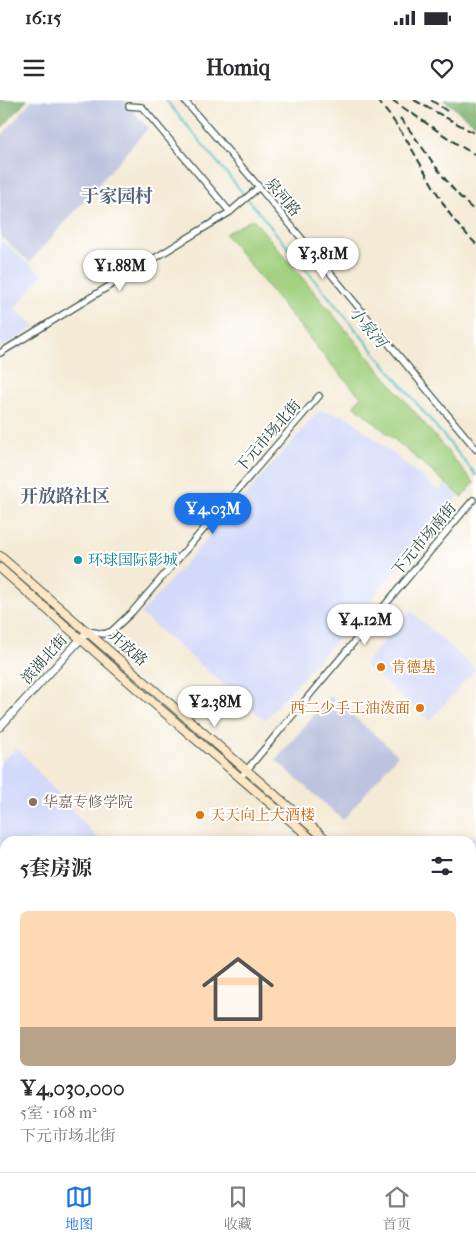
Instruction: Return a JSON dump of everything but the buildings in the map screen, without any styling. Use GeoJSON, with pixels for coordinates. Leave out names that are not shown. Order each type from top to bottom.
{"type":"FeatureCollection","features":[{"type":"Feature","properties":{"kind":"main road","name":"开放路"},"geometry":{"type":"LineString","coordinates":[[0,556],[322,836]]}},
{"type":"Feature","properties":{"kind":"main road","name":"开放路"},"geometry":{"type":"LineString","coordinates":[[0,568],[308,836]]}},
{"type":"Feature","properties":{"kind":"street","name":"泉河路"},"geometry":{"type":"LineString","coordinates":[[184,100],[476,449]]}},
{"type":"Feature","properties":{"kind":"street"},"geometry":{"type":"LineString","coordinates":[[129,106],[142,107],[230,212]]}},
{"type":"Feature","properties":{"kind":"street"},"geometry":{"type":"LineString","coordinates":[[0,353],[230,212],[259,188]]}},
{"type":"Feature","properties":{"kind":"street","name":"下元市场北街"},"geometry":{"type":"LineString","coordinates":[[88,632],[104,634],[112,631],[132,612],[319,396]]}},
{"type":"Feature","properties":{"kind":"street","name":"下元市场南街"},"geometry":{"type":"LineString","coordinates":[[240,778],[473,500]]}},
{"type":"Feature","properties":{"kind":"street","name":"滨湖北街"},"geometry":{"type":"LineString","coordinates":[[0,727],[88,632]]}},
{"type":"Feature","properties":{"kind":"shaded area"},"geometry":{"type":"Polygon","coordinates":[[[32,100],[124,100],[148,128],[30,262],[0,236],[0,137],[32,100]]]}},
{"type":"Feature","properties":{"kind":"shaded area"},"geometry":{"type":"Polygon","coordinates":[[[0,239],[42,275],[15,309],[36,327],[0,348],[0,239]]]}},
{"type":"Feature","properties":{"kind":"shaded area"},"geometry":{"type":"Polygon","coordinates":[[[319,411],[347,416],[439,491],[445,484],[459,496],[352,622],[265,720],[141,614],[319,411]]]}},
{"type":"Feature","properties":{"kind":"shaded area"},"geometry":{"type":"Polygon","coordinates":[[[411,611],[475,669],[430,721],[364,664],[411,611]]]}},
{"type":"Feature","properties":{"kind":"shaded area"},"geometry":{"type":"Polygon","coordinates":[[[330,696],[398,755],[343,820],[276,760],[330,696]]]}},
{"type":"Feature","properties":{"kind":"shaded area","name":"华嘉专修学院"},"geometry":{"type":"Polygon","coordinates":[[[17,748],[96,836],[0,836],[0,762],[17,748]]]}},
{"type":"Feature","properties":{"kind":"green space"},"geometry":{"type":"Polygon","coordinates":[[[0,100],[27,100],[0,130],[0,100]]]}},
{"type":"Feature","properties":{"kind":"green space"},"geometry":{"type":"Polygon","coordinates":[[[444,100],[476,100],[476,125],[444,100]]]}},
{"type":"Feature","properties":{"kind":"green space"},"geometry":{"type":"Polygon","coordinates":[[[253,219],[474,483],[462,497],[354,405],[361,397],[329,362],[225,234],[253,219]]]}},
{"type":"Feature","properties":{"kind":"waterway","name":"小泉河"},"geometry":{"type":"LineString","coordinates":[[166,100],[476,475]]}},
{"type":"Feature","properties":{"kind":"railway"},"geometry":{"type":"LineString","coordinates":[[377,100],[406,139],[447,210],[476,244]]}},
{"type":"Feature","properties":{"kind":"railway"},"geometry":{"type":"LineString","coordinates":[[392,100],[476,155]]}},
{"type":"Feature","properties":{"kind":"railway"},"geometry":{"type":"LineString","coordinates":[[414,100],[476,134]]}},
{"type":"Feature","properties":{"kind":"railway"},"geometry":{"type":"LineString","coordinates":[[431,100],[447,111]]}},
{"type":"Feature","properties":{"kind":"railway"},"geometry":{"type":"LineString","coordinates":[[400,118],[445,179],[476,212]]}},
{"type":"Feature","properties":{"kind":"place","name":"环球国际影城"},"geometry":{"type":"Point","coordinates":[78,560]}},
{"type":"Feature","properties":{"kind":"place","name":"肯德基"},"geometry":{"type":"Point","coordinates":[381,667]}},
{"type":"Feature","properties":{"kind":"place","name":"西二少手工油泼面"},"geometry":{"type":"Point","coordinates":[420,708]}},
{"type":"Feature","properties":{"kind":"place","name":"华嘉专修学院"},"geometry":{"type":"Point","coordinates":[33,802]}},
{"type":"Feature","properties":{"kind":"place","name":"天天向上大酒楼"},"geometry":{"type":"Point","coordinates":[200,815]}},
{"type":"Feature","properties":{"kind":"district","name":"于家园村"},"geometry":{"type":"Point","coordinates":[117,196]}},
{"type":"Feature","properties":{"kind":"district","name":"开放路社区"},"geometry":{"type":"Point","coordinates":[65,496]}}]}
